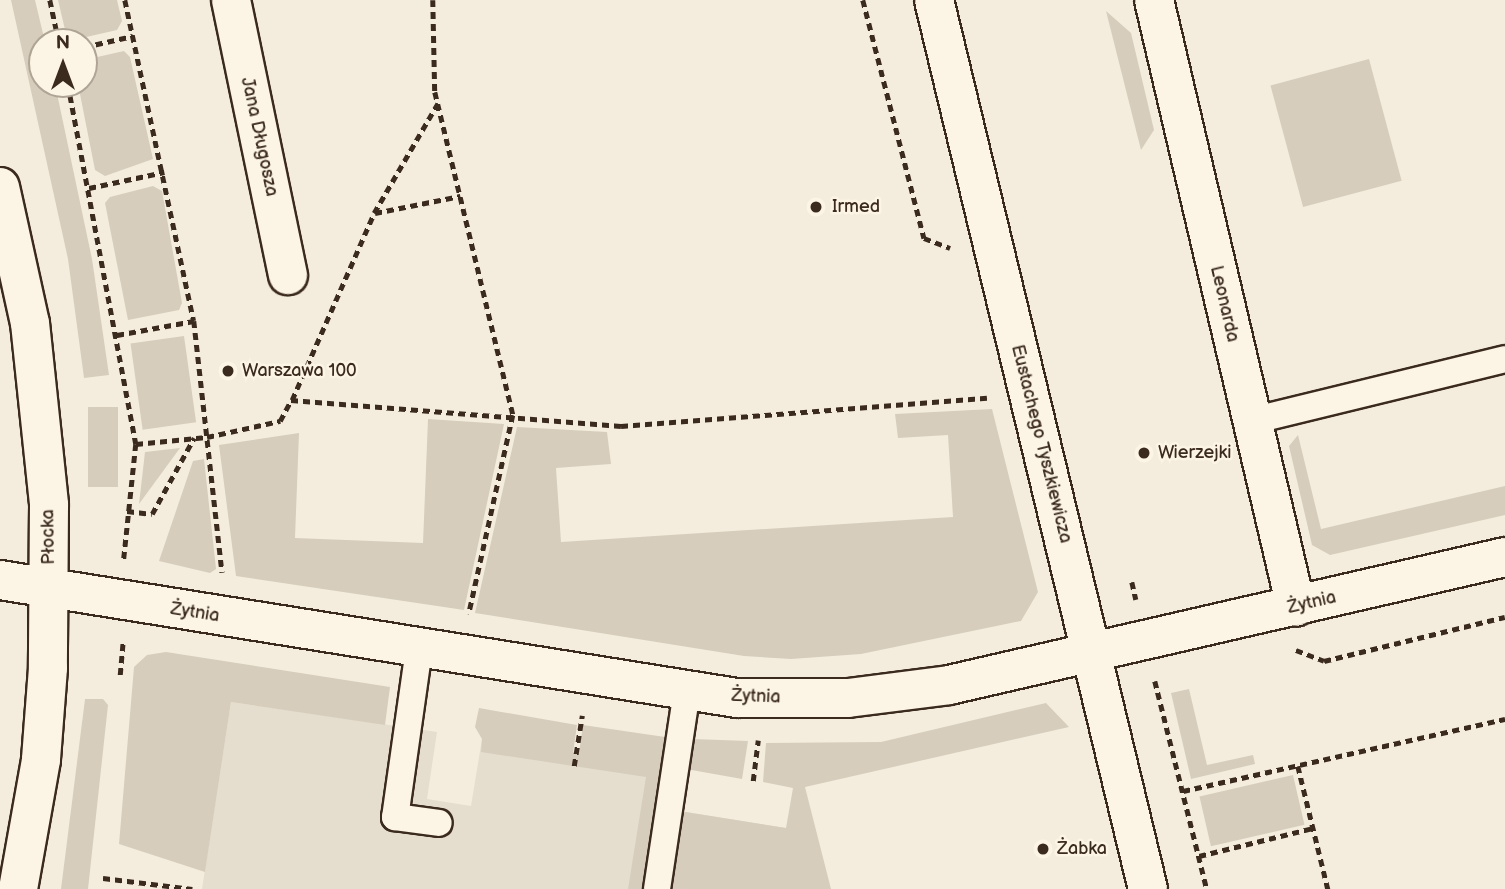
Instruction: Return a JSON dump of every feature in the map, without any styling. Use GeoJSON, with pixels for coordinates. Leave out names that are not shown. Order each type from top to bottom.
{"type":"FeatureCollection","features":[{"type":"Feature","properties":{"kind":"street","name":"Jana Długosza"},"geometry":{"type":"LineString","coordinates":[[231,0],[288,275]]}},
{"type":"Feature","properties":{"kind":"street","name":"Eustachego Tyszkiewicza"},"geometry":{"type":"LineString","coordinates":[[934,0],[1088,654],[1148,889]]}},
{"type":"Feature","properties":{"kind":"street","name":"Leonarda"},"geometry":{"type":"LineString","coordinates":[[1154,0],[1251,421],[1297,607]]}},
{"type":"Feature","properties":{"kind":"street","name":"Płocka"},"geometry":{"type":"LineString","coordinates":[[0,187],[30,323],[49,505],[50,587],[41,760],[18,889]]}},
{"type":"Feature","properties":{"kind":"street","name":"Żytnia"},"geometry":{"type":"LineString","coordinates":[[0,580],[737,698],[848,698],[949,685],[1505,557]]}},
{"type":"Feature","properties":{"kind":"lane"},"geometry":{"type":"LineString","coordinates":[[1251,421],[1505,359]]}},
{"type":"Feature","properties":{"kind":"lane"},"geometry":{"type":"LineString","coordinates":[[419,649],[395,817],[439,823]]}},
{"type":"Feature","properties":{"kind":"lane"},"geometry":{"type":"LineString","coordinates":[[657,889],[688,690]]}},
{"type":"Feature","properties":{"kind":"path"},"geometry":{"type":"LineString","coordinates":[[50,0],[56,28]]}},
{"type":"Feature","properties":{"kind":"path"},"geometry":{"type":"LineString","coordinates":[[125,0],[194,321],[223,580],[211,578]]}},
{"type":"Feature","properties":{"kind":"path"},"geometry":{"type":"LineString","coordinates":[[433,0],[438,103],[513,415],[468,618]]}},
{"type":"Feature","properties":{"kind":"path"},"geometry":{"type":"LineString","coordinates":[[98,44],[133,36]]}},
{"type":"Feature","properties":{"kind":"path"},"geometry":{"type":"LineString","coordinates":[[71,98],[136,444],[124,566]]}},
{"type":"Feature","properties":{"kind":"path"},"geometry":{"type":"LineString","coordinates":[[136,444],[207,437],[280,421],[374,213],[438,103]]}},
{"type":"Feature","properties":{"kind":"path"},"geometry":{"type":"LineString","coordinates":[[89,188],[164,172]]}},
{"type":"Feature","properties":{"kind":"path"},"geometry":{"type":"LineString","coordinates":[[374,213],[460,196]]}},
{"type":"Feature","properties":{"kind":"path"},"geometry":{"type":"LineString","coordinates":[[117,335],[194,321]]}},
{"type":"Feature","properties":{"kind":"path"},"geometry":{"type":"LineString","coordinates":[[291,400],[513,415],[621,426],[990,398]]}},
{"type":"Feature","properties":{"kind":"path"},"geometry":{"type":"LineString","coordinates":[[128,511],[152,514],[194,438]]}},
{"type":"Feature","properties":{"kind":"path"},"geometry":{"type":"LineString","coordinates":[[454,616],[481,620]]}},
{"type":"Feature","properties":{"kind":"path"},"geometry":{"type":"LineString","coordinates":[[1292,649],[1324,661],[1505,617]]}},
{"type":"Feature","properties":{"kind":"path"},"geometry":{"type":"LineString","coordinates":[[120,675],[123,638]]}},
{"type":"Feature","properties":{"kind":"path"},"geometry":{"type":"LineString","coordinates":[[1167,678],[1154,681],[1207,889]]}},
{"type":"Feature","properties":{"kind":"path"},"geometry":{"type":"LineString","coordinates":[[574,766],[582,712]]}},
{"type":"Feature","properties":{"kind":"path"},"geometry":{"type":"LineString","coordinates":[[1183,791],[1505,719]]}},
{"type":"Feature","properties":{"kind":"path"},"geometry":{"type":"LineString","coordinates":[[753,781],[759,732]]}},
{"type":"Feature","properties":{"kind":"path"},"geometry":{"type":"LineString","coordinates":[[1298,766],[1328,889]]}},
{"type":"Feature","properties":{"kind":"path"},"geometry":{"type":"LineString","coordinates":[[1199,856],[1313,828]]}},
{"type":"Feature","properties":{"kind":"path"},"geometry":{"type":"LineString","coordinates":[[103,878],[192,889]]}},
{"type":"Feature","properties":{"kind":"shaded area"},"geometry":{"type":"Polygon","coordinates":[[[11,0],[35,0],[42,28],[28,28],[28,77],[11,0]]]}},
{"type":"Feature","properties":{"kind":"shaded area"},"geometry":{"type":"Polygon","coordinates":[[[58,0],[117,0],[122,21],[117,30],[98,34],[98,28],[65,28],[58,0]]]}},
{"type":"Feature","properties":{"kind":"shaded area"},"geometry":{"type":"Polygon","coordinates":[[[1106,11],[1131,33],[1154,130],[1141,150],[1106,11]]]}},
{"type":"Feature","properties":{"kind":"shaded area"},"geometry":{"type":"Polygon","coordinates":[[[124,51],[130,57],[153,159],[105,176],[95,170],[81,98],[98,98],[98,57],[124,51]]]}},
{"type":"Feature","properties":{"kind":"shaded area"},"geometry":{"type":"Polygon","coordinates":[[[1369,59],[1402,181],[1303,207],[1270,85],[1369,59]]]}},
{"type":"Feature","properties":{"kind":"shaded area"},"geometry":{"type":"Polygon","coordinates":[[[33,98],[58,98],[92,259],[109,375],[84,378],[68,259],[33,98]]]}},
{"type":"Feature","properties":{"kind":"shaded area"},"geometry":{"type":"Polygon","coordinates":[[[153,186],[162,191],[182,303],[179,310],[128,320],[105,203],[110,197],[153,186]]]}},
{"type":"Feature","properties":{"kind":"shaded area"},"geometry":{"type":"Polygon","coordinates":[[[184,336],[196,422],[143,430],[131,344],[184,336]]]}},
{"type":"Feature","properties":{"kind":"shaded area"},"geometry":{"type":"Polygon","coordinates":[[[88,407],[118,407],[118,487],[88,487],[88,407]]]}},
{"type":"Feature","properties":{"kind":"shaded area"},"geometry":{"type":"Polygon","coordinates":[[[992,409],[1038,592],[1021,621],[861,654],[791,659],[744,656],[475,613],[517,427],[607,432],[611,464],[556,468],[561,542],[953,517],[948,435],[898,438],[895,414],[992,409]]]}},
{"type":"Feature","properties":{"kind":"shaded area"},"geometry":{"type":"Polygon","coordinates":[[[428,419],[504,424],[464,610],[236,576],[219,445],[299,433],[295,538],[423,543],[428,419]]]}},
{"type":"Feature","properties":{"kind":"shaded area"},"geometry":{"type":"Polygon","coordinates":[[[1298,435],[1321,529],[1505,486],[1505,515],[1330,555],[1312,545],[1289,446],[1298,435]]]}},
{"type":"Feature","properties":{"kind":"shaded area"},"geometry":{"type":"Polygon","coordinates":[[[180,448],[139,504],[145,452],[180,448]]]}},
{"type":"Feature","properties":{"kind":"shaded area"},"geometry":{"type":"Polygon","coordinates":[[[204,459],[216,569],[210,573],[159,561],[193,461],[204,459]]]}},
{"type":"Feature","properties":{"kind":"shaded area"},"geometry":{"type":"Polygon","coordinates":[[[166,652],[390,687],[385,725],[231,702],[205,872],[119,844],[134,667],[147,655],[166,652]]]}},
{"type":"Feature","properties":{"kind":"shaded area"},"geometry":{"type":"Polygon","coordinates":[[[1189,689],[1207,765],[1253,755],[1255,764],[1191,779],[1171,693],[1189,689]]]}},
{"type":"Feature","properties":{"kind":"shaded area"},"geometry":{"type":"Polygon","coordinates":[[[85,699],[103,699],[108,705],[88,889],[61,889],[85,699]]]}},
{"type":"Feature","properties":{"kind":"shaded area"},"geometry":{"type":"Polygon","coordinates":[[[231,702],[437,732],[427,799],[471,806],[482,739],[686,769],[680,811],[786,828],[831,889],[202,889],[231,702]]]}},
{"type":"Feature","properties":{"kind":"shaded area"},"geometry":{"type":"Polygon","coordinates":[[[1046,703],[1069,727],[805,787],[831,889],[668,889],[679,811],[786,828],[793,788],[763,782],[766,743],[881,742],[1046,703]]]}},
{"type":"Feature","properties":{"kind":"shaded area"},"geometry":{"type":"Polygon","coordinates":[[[479,708],[577,725],[573,753],[579,753],[583,725],[665,737],[642,889],[628,889],[646,777],[481,752],[482,739],[475,727],[479,708]]]}},
{"type":"Feature","properties":{"kind":"shaded area"},"geometry":{"type":"Polygon","coordinates":[[[693,739],[748,741],[742,779],[686,769],[693,739]]]}},
{"type":"Feature","properties":{"kind":"shaded area"},"geometry":{"type":"Polygon","coordinates":[[[1293,775],[1304,825],[1211,846],[1199,797],[1293,775]]]}},
{"type":"Feature","properties":{"kind":"place","name":"Irmed"},"geometry":{"type":"Point","coordinates":[816,207]}},
{"type":"Feature","properties":{"kind":"place","name":"Warszawa 100"},"geometry":{"type":"Point","coordinates":[228,371]}},
{"type":"Feature","properties":{"kind":"place","name":"Wierzejki"},"geometry":{"type":"Point","coordinates":[1144,453]}},
{"type":"Feature","properties":{"kind":"place","name":"Żabka"},"geometry":{"type":"Point","coordinates":[1043,849]}}]}
